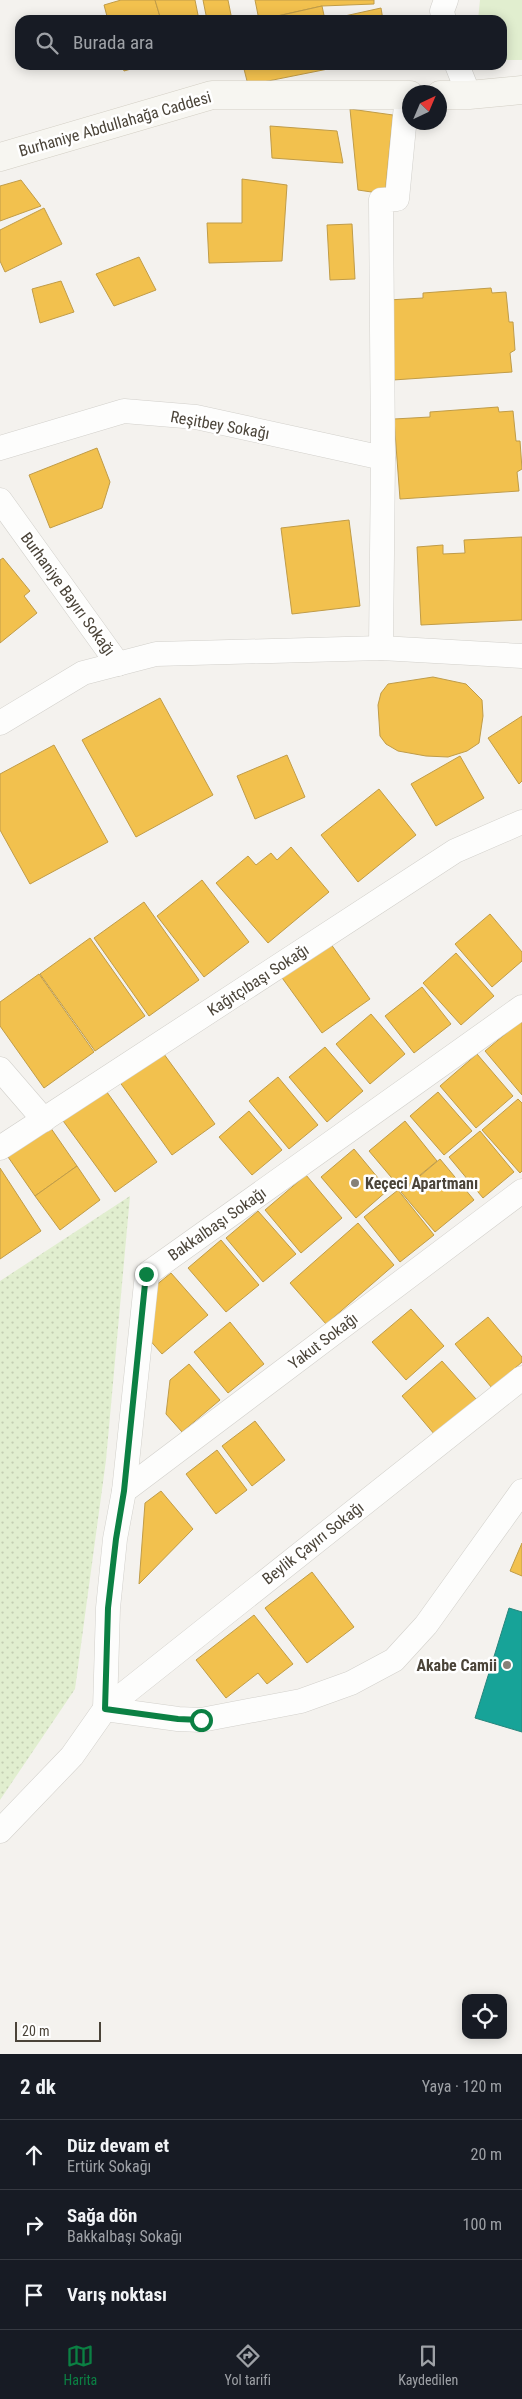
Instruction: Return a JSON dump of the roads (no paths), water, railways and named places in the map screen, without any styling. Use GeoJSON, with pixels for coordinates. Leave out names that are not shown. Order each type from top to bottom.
{"type":"FeatureCollection","features":[{"type":"Feature","properties":{"kind":"main road"},"geometry":{"type":"LineString","coordinates":[[447,95],[522,90]]}},
{"type":"Feature","properties":{"kind":"main road","name":"Burhaniye Abdullahağa Caddesi"},"geometry":{"type":"LineString","coordinates":[[0,156],[212,95],[402,95]]}},
{"type":"Feature","properties":{"kind":"street"},"geometry":{"type":"LineString","coordinates":[[443,15],[442,11],[446,0]]}},
{"type":"Feature","properties":{"kind":"street"},"geometry":{"type":"LineString","coordinates":[[459,70],[469,95]]}},
{"type":"Feature","properties":{"kind":"street"},"geometry":{"type":"LineString","coordinates":[[381,648],[383,458],[381,200],[397,199],[404,130]]}},
{"type":"Feature","properties":{"kind":"street","name":"Reşitbey Sokağı"},"geometry":{"type":"LineString","coordinates":[[0,448],[124,411],[196,417],[383,458]]}},
{"type":"Feature","properties":{"kind":"street","name":"Burhaniye Bayırı Sokağı"},"geometry":{"type":"LineString","coordinates":[[0,500],[118,664]]}},
{"type":"Feature","properties":{"kind":"street"},"geometry":{"type":"LineString","coordinates":[[0,723],[83,673],[156,654],[381,648],[522,656]]}},
{"type":"Feature","properties":{"kind":"street","name":"Kağıtçıbaşı Sokağı"},"geometry":{"type":"LineString","coordinates":[[0,1148],[455,851],[522,822]]}},
{"type":"Feature","properties":{"kind":"street","name":"Bakkalbaşı Sokağı"},"geometry":{"type":"LineString","coordinates":[[105,1709],[108,1608],[124,1491],[146,1274],[522,1007]]}},
{"type":"Feature","properties":{"kind":"street"},"geometry":{"type":"LineString","coordinates":[[0,1070],[44,1120]]}},
{"type":"Feature","properties":{"kind":"street","name":"Yakut Sokağı"},"geometry":{"type":"LineString","coordinates":[[124,1491],[522,1191]]}},
{"type":"Feature","properties":{"kind":"street","name":"Beylik Çayırı Sokağı"},"geometry":{"type":"LineString","coordinates":[[0,1831],[72,1756],[105,1709],[522,1378]]}},
{"type":"Feature","properties":{"kind":"street"},"geometry":{"type":"LineString","coordinates":[[105,1709],[178,1719],[201,1720],[301,1701],[351,1683],[394,1660],[426,1625],[522,1491]]}},
{"type":"Feature","properties":{"kind":"place","name":"Keçeci Apartmanı"},"geometry":{"type":"Point","coordinates":[355,1183]}},
{"type":"Feature","properties":{"kind":"place","name":"Akabe Camii"},"geometry":{"type":"Point","coordinates":[507,1665]}}]}
